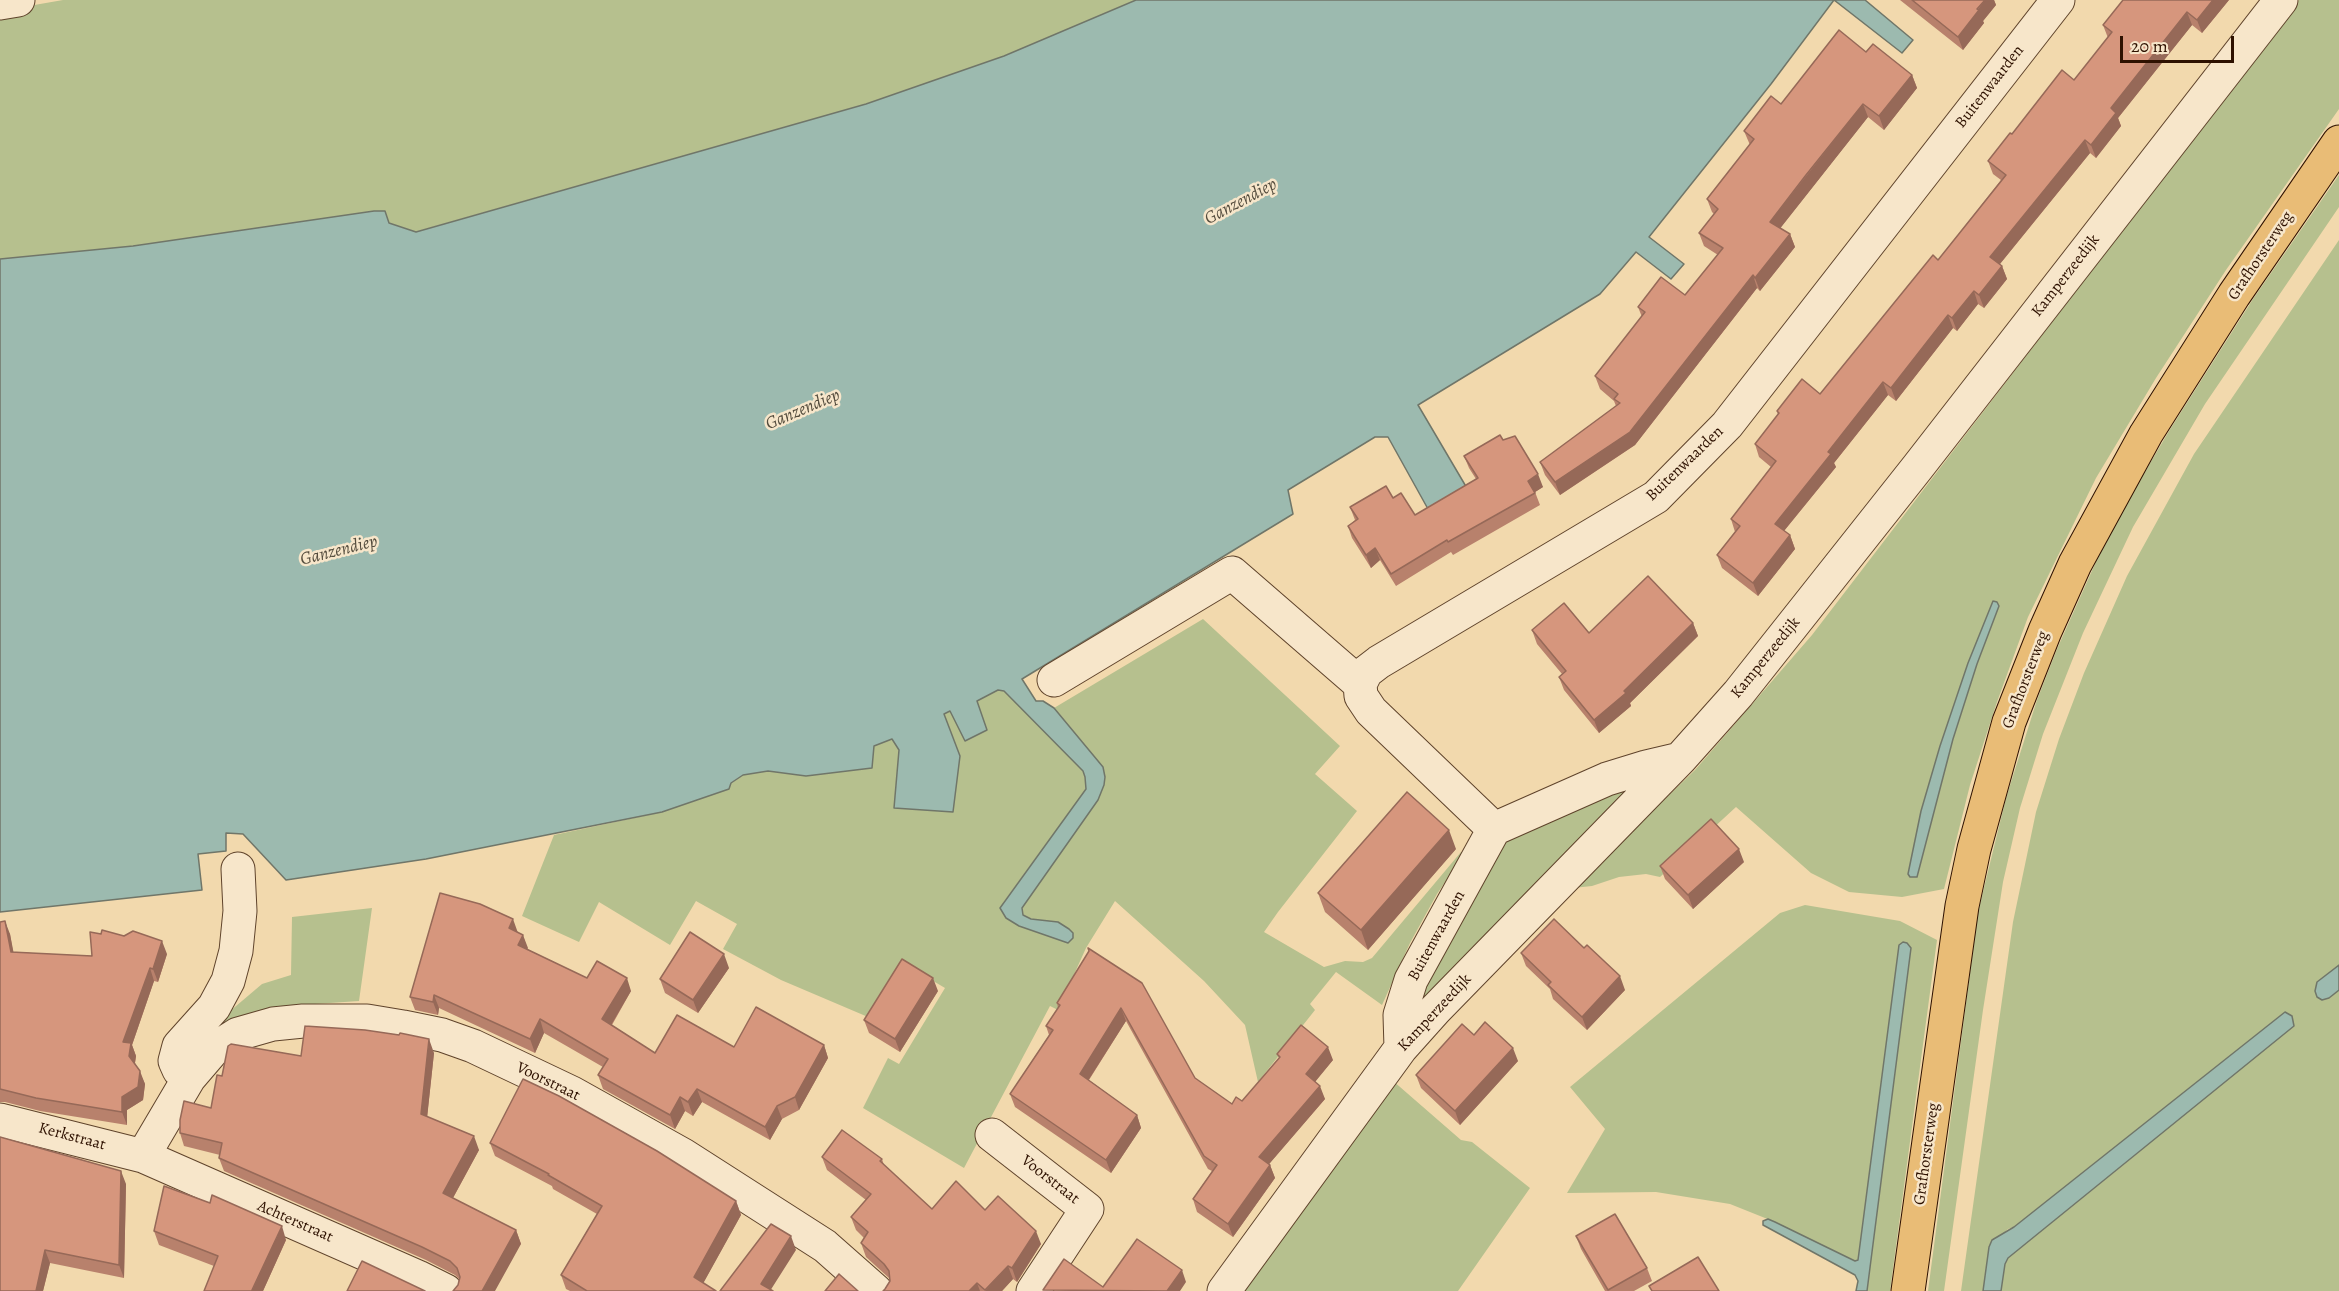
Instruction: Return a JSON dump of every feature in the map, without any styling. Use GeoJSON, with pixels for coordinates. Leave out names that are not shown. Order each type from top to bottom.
{"type":"FeatureCollection","features":[{"type":"Feature","properties":{"kind":"main road","name":"Grafhorsterweg"},"geometry":{"type":"LineString","coordinates":[[1908,1291],[1962,906],[1974,849],[2009,723],[2045,631],[2075,564],[2146,434],[2234,295],[2339,142]]}},
{"type":"Feature","properties":{"kind":"street"},"geometry":{"type":"LineString","coordinates":[[0,3],[18,0]]}},
{"type":"Feature","properties":{"kind":"street","name":"Buitenwaarden"},"geometry":{"type":"LineString","coordinates":[[1360,684],[1366,672],[1378,662],[1656,497],[1727,425],[2058,0]]}},
{"type":"Feature","properties":{"kind":"street","name":"Kamperzeedijk"},"geometry":{"type":"LineString","coordinates":[[1224,1291],[1401,1048],[1435,1010],[1680,759],[1798,619],[2281,0]]}},
{"type":"Feature","properties":{"kind":"street"},"geometry":{"type":"LineString","coordinates":[[1054,680],[1232,573],[1360,684],[1361,696],[1371,711],[1494,829],[1607,779],[1680,759]]}},
{"type":"Feature","properties":{"kind":"street","name":"Buitenwaarden"},"geometry":{"type":"LineString","coordinates":[[1401,1048],[1400,1015],[1411,980],[1494,829]]}},
{"type":"Feature","properties":{"kind":"street"},"geometry":{"type":"LineString","coordinates":[[189,1078],[179,1070],[175,1060],[179,1046],[214,1007],[228,981],[236,951],[240,911],[238,870]]}},
{"type":"Feature","properties":{"kind":"street","name":"Voorstraat"},"geometry":{"type":"LineString","coordinates":[[143,1156],[189,1078],[213,1050],[226,1041],[238,1034],[273,1024],[332,1020],[367,1021],[442,1035],[473,1046],[572,1093],[682,1155],[825,1246],[876,1291]]}},
{"type":"Feature","properties":{"kind":"street","name":"Kerkstraat"},"geometry":{"type":"LineString","coordinates":[[0,1120],[143,1156]]}},
{"type":"Feature","properties":{"kind":"street","name":"Voorstraat"},"geometry":{"type":"LineString","coordinates":[[992,1135],[1087,1209],[1033,1291]]}},
{"type":"Feature","properties":{"kind":"street","name":"Achterstraat"},"geometry":{"type":"LineString","coordinates":[[143,1156],[418,1276],[446,1291]]}},
{"type":"Feature","properties":{"kind":"green space"},"geometry":{"type":"Polygon","coordinates":[[[63,0],[1136,0],[1004,56],[866,104],[415,232],[389,223],[374,211],[133,246],[0,259],[0,11],[63,0]]]}},
{"type":"Feature","properties":{"kind":"green space"},"geometry":{"type":"Polygon","coordinates":[[[2299,0],[2339,0],[2339,109],[2226,270],[2156,378],[2096,478],[2028,617],[1970,785],[1944,889],[1902,897],[1849,892],[1811,873],[1736,807],[1660,877],[1646,874],[1619,877],[1592,886],[1573,888],[1695,770],[1812,635],[2299,0]],[[1993,602],[1968,663],[1940,746],[1921,811],[1908,874],[1910,877],[1935,807],[1953,739],[1977,664],[1999,606],[1993,602]]]}},
{"type":"Feature","properties":{"kind":"green space"},"geometry":{"type":"Polygon","coordinates":[[[2339,175],[2339,207],[2205,404],[2133,527],[2083,633],[2043,734],[2020,808],[2003,882],[1944,1291],[1928,1291],[1978,912],[2006,798],[2037,700],[2099,555],[2132,494],[2253,299],[2339,175]]]}},
{"type":"Feature","properties":{"kind":"green space"},"geometry":{"type":"Polygon","coordinates":[[[2339,240],[2339,965],[2317,982],[2329,998],[2339,990],[2339,1291],[2001,1291],[2008,1258],[2138,1153],[2292,1016],[2285,1012],[2014,1227],[2008,1229],[1989,1247],[1983,1291],[1961,1291],[2013,922],[2036,812],[2059,739],[2084,673],[2127,576],[2194,454],[2339,240]]]}},
{"type":"Feature","properties":{"kind":"green space"},"geometry":{"type":"Polygon","coordinates":[[[1203,619],[1340,746],[1315,774],[1357,811],[1264,932],[1324,967],[1345,961],[1363,962],[1372,958],[1461,852],[1464,854],[1437,894],[1410,943],[1382,1005],[1336,972],[1310,1004],[1315,1010],[1258,1082],[1245,1025],[1204,981],[1115,901],[1086,948],[1058,1010],[1050,1006],[964,1168],[863,1108],[888,1058],[899,1064],[945,988],[903,963],[868,1017],[781,980],[723,949],[737,924],[696,901],[670,945],[599,902],[579,942],[522,916],[554,835],[662,812],[729,789],[731,783],[743,775],[768,771],[806,776],[892,738],[899,750],[894,808],[960,756],[944,714],[950,711],[965,740],[977,701],[998,690],[1004,691],[1083,771],[1085,777],[1086,789],[1003,903],[1051,937],[1068,943],[1073,938],[1073,933],[1031,919],[1023,915],[1022,908],[1104,771],[1054,708],[1203,619]]]}},
{"type":"Feature","properties":{"kind":"green space"},"geometry":{"type":"Polygon","coordinates":[[[1634,785],[1421,1006],[1424,980],[1501,842],[1634,785]]]}},
{"type":"Feature","properties":{"kind":"green space"},"geometry":{"type":"Polygon","coordinates":[[[1805,905],[1900,921],[1937,940],[1890,1291],[1867,1291],[1911,948],[1907,943],[1899,945],[1856,1262],[1775,1222],[1730,1204],[1656,1192],[1567,1193],[1605,1129],[1570,1087],[1780,913],[1805,905]]]}},
{"type":"Feature","properties":{"kind":"green space"},"geometry":{"type":"Polygon","coordinates":[[[372,908],[359,1001],[300,1005],[205,1043],[229,1012],[262,984],[291,975],[292,917],[372,908]]]}},
{"type":"Feature","properties":{"kind":"green space"},"geometry":{"type":"Polygon","coordinates":[[[1392,1080],[1461,1140],[1472,1142],[1530,1188],[1458,1291],[1238,1291],[1392,1080]]]}},
{"type":"Feature","properties":{"kind":"water","name":"Ganzendiep"},"geometry":{"type":"Polygon","coordinates":[[[1136,0],[1834,0],[1771,84],[1649,237],[1684,264],[1671,279],[1636,252],[1600,294],[1418,405],[1471,495],[1433,518],[1388,437],[1375,437],[1288,490],[1293,514],[1022,679],[1036,701],[1043,701],[1054,708],[1103,767],[1105,777],[1098,800],[1022,908],[1023,915],[1031,919],[1058,922],[1069,929],[1073,933],[1073,938],[1068,943],[1019,926],[1006,918],[1000,908],[1086,789],[1085,777],[1083,771],[1004,691],[998,690],[977,701],[987,730],[965,741],[950,711],[944,714],[960,756],[953,812],[894,808],[899,750],[892,739],[874,746],[872,768],[806,776],[768,771],[743,775],[731,783],[729,789],[662,812],[426,859],[286,880],[243,834],[226,833],[226,851],[198,854],[202,890],[0,912],[0,259],[133,246],[374,211],[385,211],[389,223],[416,232],[866,104],[1004,56],[1136,0]]]}},
{"type":"Feature","properties":{"kind":"water"},"geometry":{"type":"Polygon","coordinates":[[[1834,0],[1865,0],[1913,40],[1902,53],[1834,0]]]}},
{"type":"Feature","properties":{"kind":"water"},"geometry":{"type":"Polygon","coordinates":[[[1993,601],[1999,606],[1977,664],[1953,739],[1917,877],[1910,877],[1908,874],[1921,811],[1940,746],[1968,663],[1993,601]]]}},
{"type":"Feature","properties":{"kind":"water"},"geometry":{"type":"Polygon","coordinates":[[[1903,942],[1911,948],[1867,1291],[1856,1291],[1858,1281],[1855,1275],[1763,1225],[1763,1221],[1768,1219],[1855,1261],[1858,1260],[1899,945],[1903,942]]]}},
{"type":"Feature","properties":{"kind":"water"},"geometry":{"type":"Polygon","coordinates":[[[2339,965],[2339,990],[2329,998],[2322,1000],[2317,997],[2315,991],[2317,982],[2339,965]]]}},
{"type":"Feature","properties":{"kind":"water"},"geometry":{"type":"Polygon","coordinates":[[[2285,1012],[2292,1016],[2294,1026],[2008,1258],[2001,1291],[1983,1291],[1992,1240],[2014,1227],[2285,1012]]]}},
{"type":"Feature","properties":{"kind":"building"},"geometry":{"type":"Polygon","coordinates":[[[1912,0],[1985,0],[1958,37],[1912,0]]]}},
{"type":"Feature","properties":{"kind":"building"},"geometry":{"type":"Polygon","coordinates":[[[2123,0],[2213,0],[2197,20],[2187,12],[2111,108],[2116,113],[2091,145],[2085,140],[1990,257],[2002,266],[1979,295],[1974,291],[1952,318],[1948,315],[1891,388],[1883,382],[1828,452],[1831,454],[1775,524],[1790,535],[1753,583],[1717,555],[1740,526],[1731,519],[1776,461],[1755,444],[1802,379],[1820,394],[1933,255],[1938,260],[2006,175],[1988,161],[2062,70],[2074,80],[2112,32],[2103,25],[2123,0]]]}},
{"type":"Feature","properties":{"kind":"building"},"geometry":{"type":"Polygon","coordinates":[[[1839,30],[1866,52],[1873,44],[1912,75],[1879,116],[1863,104],[1806,175],[1770,222],[1790,234],[1755,278],[1753,275],[1630,432],[1555,482],[1540,462],[1620,403],[1614,399],[1618,394],[1595,376],[1645,312],[1638,307],[1661,277],[1685,295],[1723,248],[1699,233],[1718,209],[1707,199],[1754,139],[1744,131],[1771,96],[1781,104],[1839,30]]]}},
{"type":"Feature","properties":{"kind":"building"},"geometry":{"type":"Polygon","coordinates":[[[1500,435],[1503,440],[1515,436],[1538,474],[1528,481],[1535,493],[1448,542],[1447,540],[1391,574],[1375,548],[1366,555],[1348,526],[1358,519],[1350,507],[1386,486],[1393,498],[1401,493],[1415,515],[1478,478],[1464,456],[1500,435]]]}},
{"type":"Feature","properties":{"kind":"building"},"geometry":{"type":"Polygon","coordinates":[[[1648,576],[1693,623],[1624,691],[1626,693],[1594,720],[1559,677],[1566,671],[1532,630],[1564,603],[1589,633],[1648,576]]]}},
{"type":"Feature","properties":{"kind":"building"},"geometry":{"type":"Polygon","coordinates":[[[1407,792],[1449,830],[1361,930],[1318,893],[1407,792]]]}},
{"type":"Feature","properties":{"kind":"building"},"geometry":{"type":"Polygon","coordinates":[[[1711,819],[1739,849],[1688,895],[1660,866],[1711,819]]]}},
{"type":"Feature","properties":{"kind":"building"},"geometry":{"type":"Polygon","coordinates":[[[440,893],[480,904],[513,919],[509,928],[523,935],[518,945],[587,978],[597,961],[627,978],[602,1019],[655,1053],[677,1015],[734,1047],[756,1007],[824,1045],[795,1097],[777,1106],[765,1127],[697,1089],[688,1102],[680,1097],[670,1115],[598,1075],[608,1059],[540,1019],[530,1039],[434,995],[433,1002],[410,997],[440,893]]]}},
{"type":"Feature","properties":{"kind":"building"},"geometry":{"type":"Polygon","coordinates":[[[1554,919],[1584,948],[1587,945],[1620,976],[1582,1017],[1548,985],[1551,982],[1521,953],[1554,919]]]}},
{"type":"Feature","properties":{"kind":"building"},"geometry":{"type":"Polygon","coordinates":[[[5,921],[11,952],[92,956],[90,932],[101,934],[102,930],[124,936],[133,931],[162,941],[123,1042],[131,1043],[129,1056],[140,1071],[138,1087],[122,1097],[122,1112],[36,1098],[0,1089],[0,922],[5,921]]]}},
{"type":"Feature","properties":{"kind":"building"},"geometry":{"type":"Polygon","coordinates":[[[690,932],[724,954],[693,1000],[660,979],[690,932]]]}},
{"type":"Feature","properties":{"kind":"building"},"geometry":{"type":"Polygon","coordinates":[[[1088,948],[1142,983],[1195,1078],[1232,1104],[1236,1097],[1242,1101],[1280,1057],[1277,1054],[1301,1025],[1328,1047],[1306,1074],[1320,1086],[1259,1157],[1270,1165],[1228,1224],[1193,1199],[1217,1165],[1204,1156],[1121,1008],[1080,1074],[1137,1115],[1106,1160],[1010,1094],[1053,1030],[1046,1026],[1060,1005],[1057,1003],[1089,951],[1088,948]]]}},
{"type":"Feature","properties":{"kind":"building"},"geometry":{"type":"Polygon","coordinates":[[[902,959],[933,978],[895,1039],[864,1020],[902,959]]]}},
{"type":"Feature","properties":{"kind":"building"},"geometry":{"type":"Polygon","coordinates":[[[1485,1022],[1513,1048],[1455,1111],[1416,1075],[1462,1024],[1474,1035],[1485,1022]]]}},
{"type":"Feature","properties":{"kind":"building"},"geometry":{"type":"Polygon","coordinates":[[[305,1026],[399,1035],[400,1033],[429,1039],[421,1114],[474,1136],[443,1193],[516,1230],[482,1291],[453,1291],[460,1277],[457,1268],[450,1261],[219,1158],[222,1143],[180,1133],[184,1101],[211,1108],[217,1075],[222,1076],[228,1046],[231,1044],[301,1056],[305,1026]]]}},
{"type":"Feature","properties":{"kind":"building"},"geometry":{"type":"Polygon","coordinates":[[[523,1079],[559,1096],[657,1151],[736,1201],[694,1277],[716,1291],[587,1291],[561,1275],[602,1206],[549,1174],[490,1143],[523,1079]]]}},
{"type":"Feature","properties":{"kind":"building"},"geometry":{"type":"Polygon","coordinates":[[[842,1130],[882,1159],[880,1161],[932,1209],[956,1181],[985,1210],[998,1196],[1036,1231],[1012,1268],[1008,1266],[985,1290],[977,1283],[969,1291],[883,1291],[890,1281],[889,1271],[861,1243],[868,1232],[851,1217],[871,1194],[822,1157],[842,1130]]]}},
{"type":"Feature","properties":{"kind":"building"},"geometry":{"type":"Polygon","coordinates":[[[0,1137],[121,1171],[119,1265],[45,1250],[36,1291],[0,1291],[0,1137]]]}},
{"type":"Feature","properties":{"kind":"building"},"geometry":{"type":"Polygon","coordinates":[[[164,1186],[210,1203],[212,1195],[282,1226],[253,1291],[204,1291],[218,1256],[154,1231],[164,1186]]]}},
{"type":"Feature","properties":{"kind":"building"},"geometry":{"type":"Polygon","coordinates":[[[1615,1214],[1647,1268],[1608,1290],[1576,1236],[1615,1214]]]}},
{"type":"Feature","properties":{"kind":"building"},"geometry":{"type":"Polygon","coordinates":[[[771,1224],[791,1236],[761,1284],[773,1291],[720,1291],[771,1224]]]}},
{"type":"Feature","properties":{"kind":"building"},"geometry":{"type":"Polygon","coordinates":[[[1137,1239],[1182,1270],[1167,1291],[1043,1290],[1064,1259],[1103,1287],[1137,1239]]]}},
{"type":"Feature","properties":{"kind":"building"},"geometry":{"type":"Polygon","coordinates":[[[1698,1257],[1719,1291],[1652,1291],[1649,1286],[1698,1257]]]}},
{"type":"Feature","properties":{"kind":"building"},"geometry":{"type":"Polygon","coordinates":[[[362,1261],[425,1291],[347,1291],[362,1261]]]}},
{"type":"Feature","properties":{"kind":"building"},"geometry":{"type":"Polygon","coordinates":[[[839,1274],[858,1291],[825,1291],[839,1274]]]}}]}
